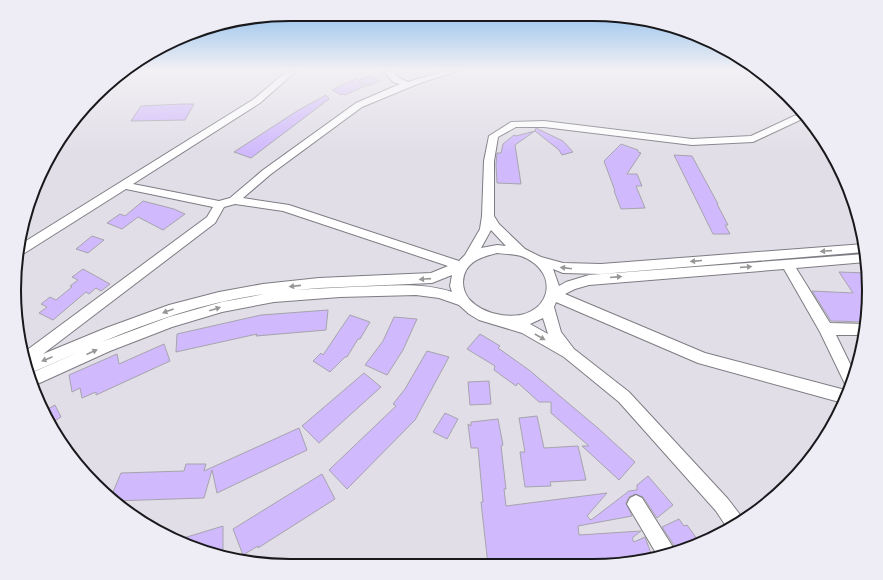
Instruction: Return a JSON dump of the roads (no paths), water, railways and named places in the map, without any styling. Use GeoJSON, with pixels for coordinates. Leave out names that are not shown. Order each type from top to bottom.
{"type":"FeatureCollection","features":[{"type":"Feature","properties":{"kind":"street"},"geometry":{"type":"LineString","coordinates":[[24,248],[260,98]]}},
{"type":"Feature","properties":{"kind":"street"},"geometry":{"type":"LineString","coordinates":[[124,185],[220,205],[234,200],[267,172],[360,105],[375,98]]}},
{"type":"Feature","properties":{"kind":"street"},"geometry":{"type":"LineString","coordinates":[[462,301],[457,289],[456,277],[486,229],[488,216],[489,161],[494,136],[514,124],[544,124],[597,132],[692,142],[754,139],[799,118]]}},
{"type":"Feature","properties":{"kind":"street"},"geometry":{"type":"LineString","coordinates":[[234,200],[285,208],[466,262]]}},
{"type":"Feature","properties":{"kind":"street"},"geometry":{"type":"LineString","coordinates":[[29,356],[211,220],[220,205]]}},
{"type":"Feature","properties":{"kind":"street"},"geometry":{"type":"LineString","coordinates":[[488,216],[500,234],[508,242],[539,262],[548,271],[553,283],[550,300],[555,334],[569,353]]}},
{"type":"Feature","properties":{"kind":"street"},"geometry":{"type":"LineString","coordinates":[[539,262],[562,268],[601,269],[859,248]]}},
{"type":"Feature","properties":{"kind":"street"},"geometry":{"type":"LineString","coordinates":[[32,366],[111,332],[174,309],[219,297],[263,289],[311,284],[432,278],[466,262],[482,252],[497,249],[512,250],[526,254]]}},
{"type":"Feature","properties":{"kind":"street"},"geometry":{"type":"LineString","coordinates":[[505,322],[522,321],[536,315],[550,300],[571,285],[589,280],[860,258]]}},
{"type":"Feature","properties":{"kind":"street"},"geometry":{"type":"LineString","coordinates":[[787,264],[814,312],[826,329],[848,376]]}},
{"type":"Feature","properties":{"kind":"street"},"geometry":{"type":"LineString","coordinates":[[36,378],[105,347],[222,307],[274,297],[340,292],[416,290],[440,293],[462,301],[478,314],[526,328],[569,353],[624,397],[722,505],[733,520]]}},
{"type":"Feature","properties":{"kind":"street"},"geometry":{"type":"LineString","coordinates":[[550,300],[703,359],[841,396]]}},
{"type":"Feature","properties":{"kind":"street"},"geometry":{"type":"LineString","coordinates":[[826,329],[859,329]]}},
{"type":"Feature","properties":{"kind":"street"},"geometry":{"type":"LineString","coordinates":[[636,504],[665,550]]}}]}
